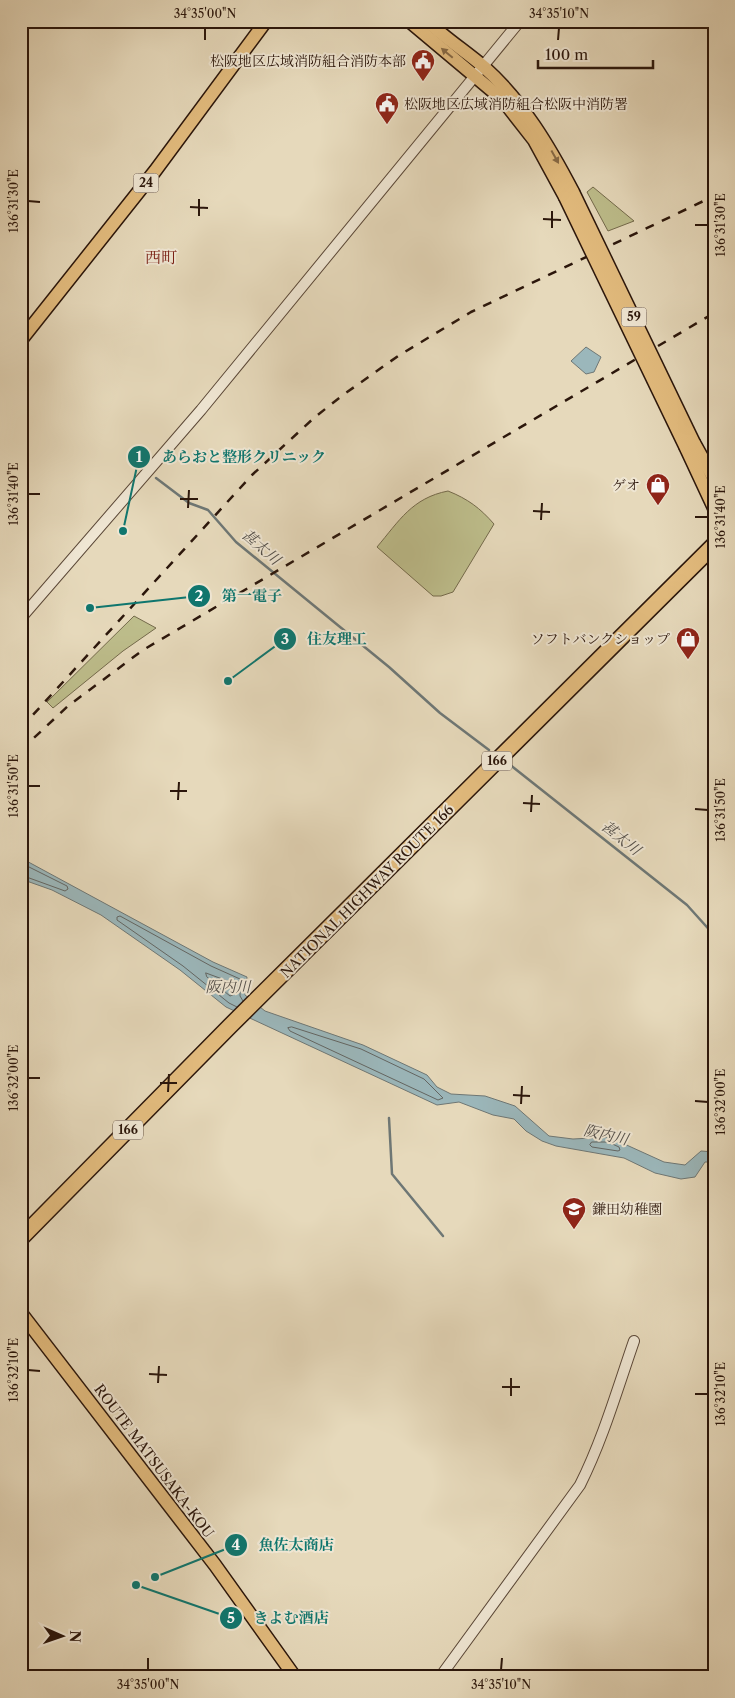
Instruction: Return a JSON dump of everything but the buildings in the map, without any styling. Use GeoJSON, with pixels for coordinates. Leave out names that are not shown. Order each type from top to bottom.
{"type":"FeatureCollection","features":[{"type":"Feature","properties":{"kind":"highway","name":"NATIONAL HIGHWAY ROUTE 166"},"geometry":{"type":"LineString","coordinates":[[21,1238],[234,1022],[714,545]]}},
{"type":"Feature","properties":{"kind":"main road","name":"24"},"geometry":{"type":"LineString","coordinates":[[21,340],[155,171],[266,21]]}},
{"type":"Feature","properties":{"kind":"main road","name":"59"},"geometry":{"type":"LineString","coordinates":[[409,21],[502,99],[534,140],[569,195]]}},
{"type":"Feature","properties":{"kind":"main road","name":"59"},"geometry":{"type":"LineString","coordinates":[[426,21],[484,67],[529,116],[554,155],[569,195],[690,445],[714,508]]}},
{"type":"Feature","properties":{"kind":"main road","name":"59"},"geometry":{"type":"LineString","coordinates":[[690,445],[714,480]]}},
{"type":"Feature","properties":{"kind":"main road","name":"ROUTE MATSUSAKA-KOU"},"geometry":{"type":"LineString","coordinates":[[21,1313],[215,1565],[295,1677]]}},
{"type":"Feature","properties":{"kind":"street"},"geometry":{"type":"LineString","coordinates":[[21,618],[201,410],[520,21]]}},
{"type":"Feature","properties":{"kind":"street"},"geometry":{"type":"LineString","coordinates":[[440,1677],[580,1485],[594,1458],[609,1419],[634,1342]]}},
{"type":"Feature","properties":{"kind":"green space"},"geometry":{"type":"Polygon","coordinates":[[[593,187],[634,221],[608,231],[587,192],[593,187]]]}},
{"type":"Feature","properties":{"kind":"green space"},"geometry":{"type":"Polygon","coordinates":[[[448,491],[473,504],[494,524],[453,592],[441,596],[433,596],[377,547],[407,512],[425,499],[448,491]]]}},
{"type":"Feature","properties":{"kind":"green space"},"geometry":{"type":"Polygon","coordinates":[[[134,616],[156,628],[123,651],[53,708],[47,702],[134,616]]]}},
{"type":"Feature","properties":{"kind":"water"},"geometry":{"type":"Polygon","coordinates":[[[586,347],[601,357],[594,372],[586,374],[571,361],[586,347]]]}},
{"type":"Feature","properties":{"kind":"water","name":"阪内川"},"geometry":{"type":"Polygon","coordinates":[[[21,858],[213,962],[247,977],[245,995],[265,1011],[363,1045],[427,1075],[437,1087],[451,1094],[485,1096],[515,1106],[549,1136],[573,1139],[609,1137],[664,1162],[685,1165],[701,1151],[714,1152],[714,1162],[705,1162],[695,1177],[681,1179],[655,1173],[624,1158],[556,1146],[542,1141],[526,1131],[514,1119],[493,1115],[459,1102],[437,1105],[226,1007],[180,970],[101,915],[52,890],[21,879],[21,858]]]}},
{"type":"Feature","properties":{"kind":"waterway","name":"甚太川"},"geometry":{"type":"LineString","coordinates":[[156,478],[189,503],[208,510],[236,542],[389,667],[440,713],[489,750]]}},
{"type":"Feature","properties":{"kind":"waterway","name":"甚太川"},"geometry":{"type":"LineString","coordinates":[[509,764],[687,905],[714,935]]}},
{"type":"Feature","properties":{"kind":"waterway"},"geometry":{"type":"LineString","coordinates":[[389,1118],[392,1174],[443,1236]]}},
{"type":"Feature","properties":{"kind":"railway"},"geometry":{"type":"LineString","coordinates":[[21,728],[252,475],[315,417],[343,395],[398,356],[471,312],[714,196]]}},
{"type":"Feature","properties":{"kind":"railway"},"geometry":{"type":"LineString","coordinates":[[21,750],[68,706],[143,650],[714,313]]}},
{"type":"Feature","properties":{"kind":"place","name":"松阪地区広域消防組合消防本部"},"geometry":{"type":"Point","coordinates":[423,82]}},
{"type":"Feature","properties":{"kind":"place","name":"松阪地区広域消防組合松阪中消防署"},"geometry":{"type":"Point","coordinates":[387,125]}},
{"type":"Feature","properties":{"kind":"place","name":"ゲオ"},"geometry":{"type":"Point","coordinates":[658,506]}},
{"type":"Feature","properties":{"kind":"place","name":"あらおと整形クリニック"},"geometry":{"type":"Point","coordinates":[123,531]}},
{"type":"Feature","properties":{"kind":"place","name":"第一電子"},"geometry":{"type":"Point","coordinates":[90,608]}},
{"type":"Feature","properties":{"kind":"place","name":"ソフトバンクショップ"},"geometry":{"type":"Point","coordinates":[688,660]}},
{"type":"Feature","properties":{"kind":"place","name":"住友理工"},"geometry":{"type":"Point","coordinates":[228,681]}},
{"type":"Feature","properties":{"kind":"place","name":"鎌田幼稚園"},"geometry":{"type":"Point","coordinates":[574,1230]}},
{"type":"Feature","properties":{"kind":"place","name":"魚佐太商店"},"geometry":{"type":"Point","coordinates":[155,1577]}},
{"type":"Feature","properties":{"kind":"place","name":"きよむ酒店"},"geometry":{"type":"Point","coordinates":[136,1585]}},
{"type":"Feature","properties":{"kind":"district","name":"西町"},"geometry":{"type":"Point","coordinates":[161,257]}}]}
